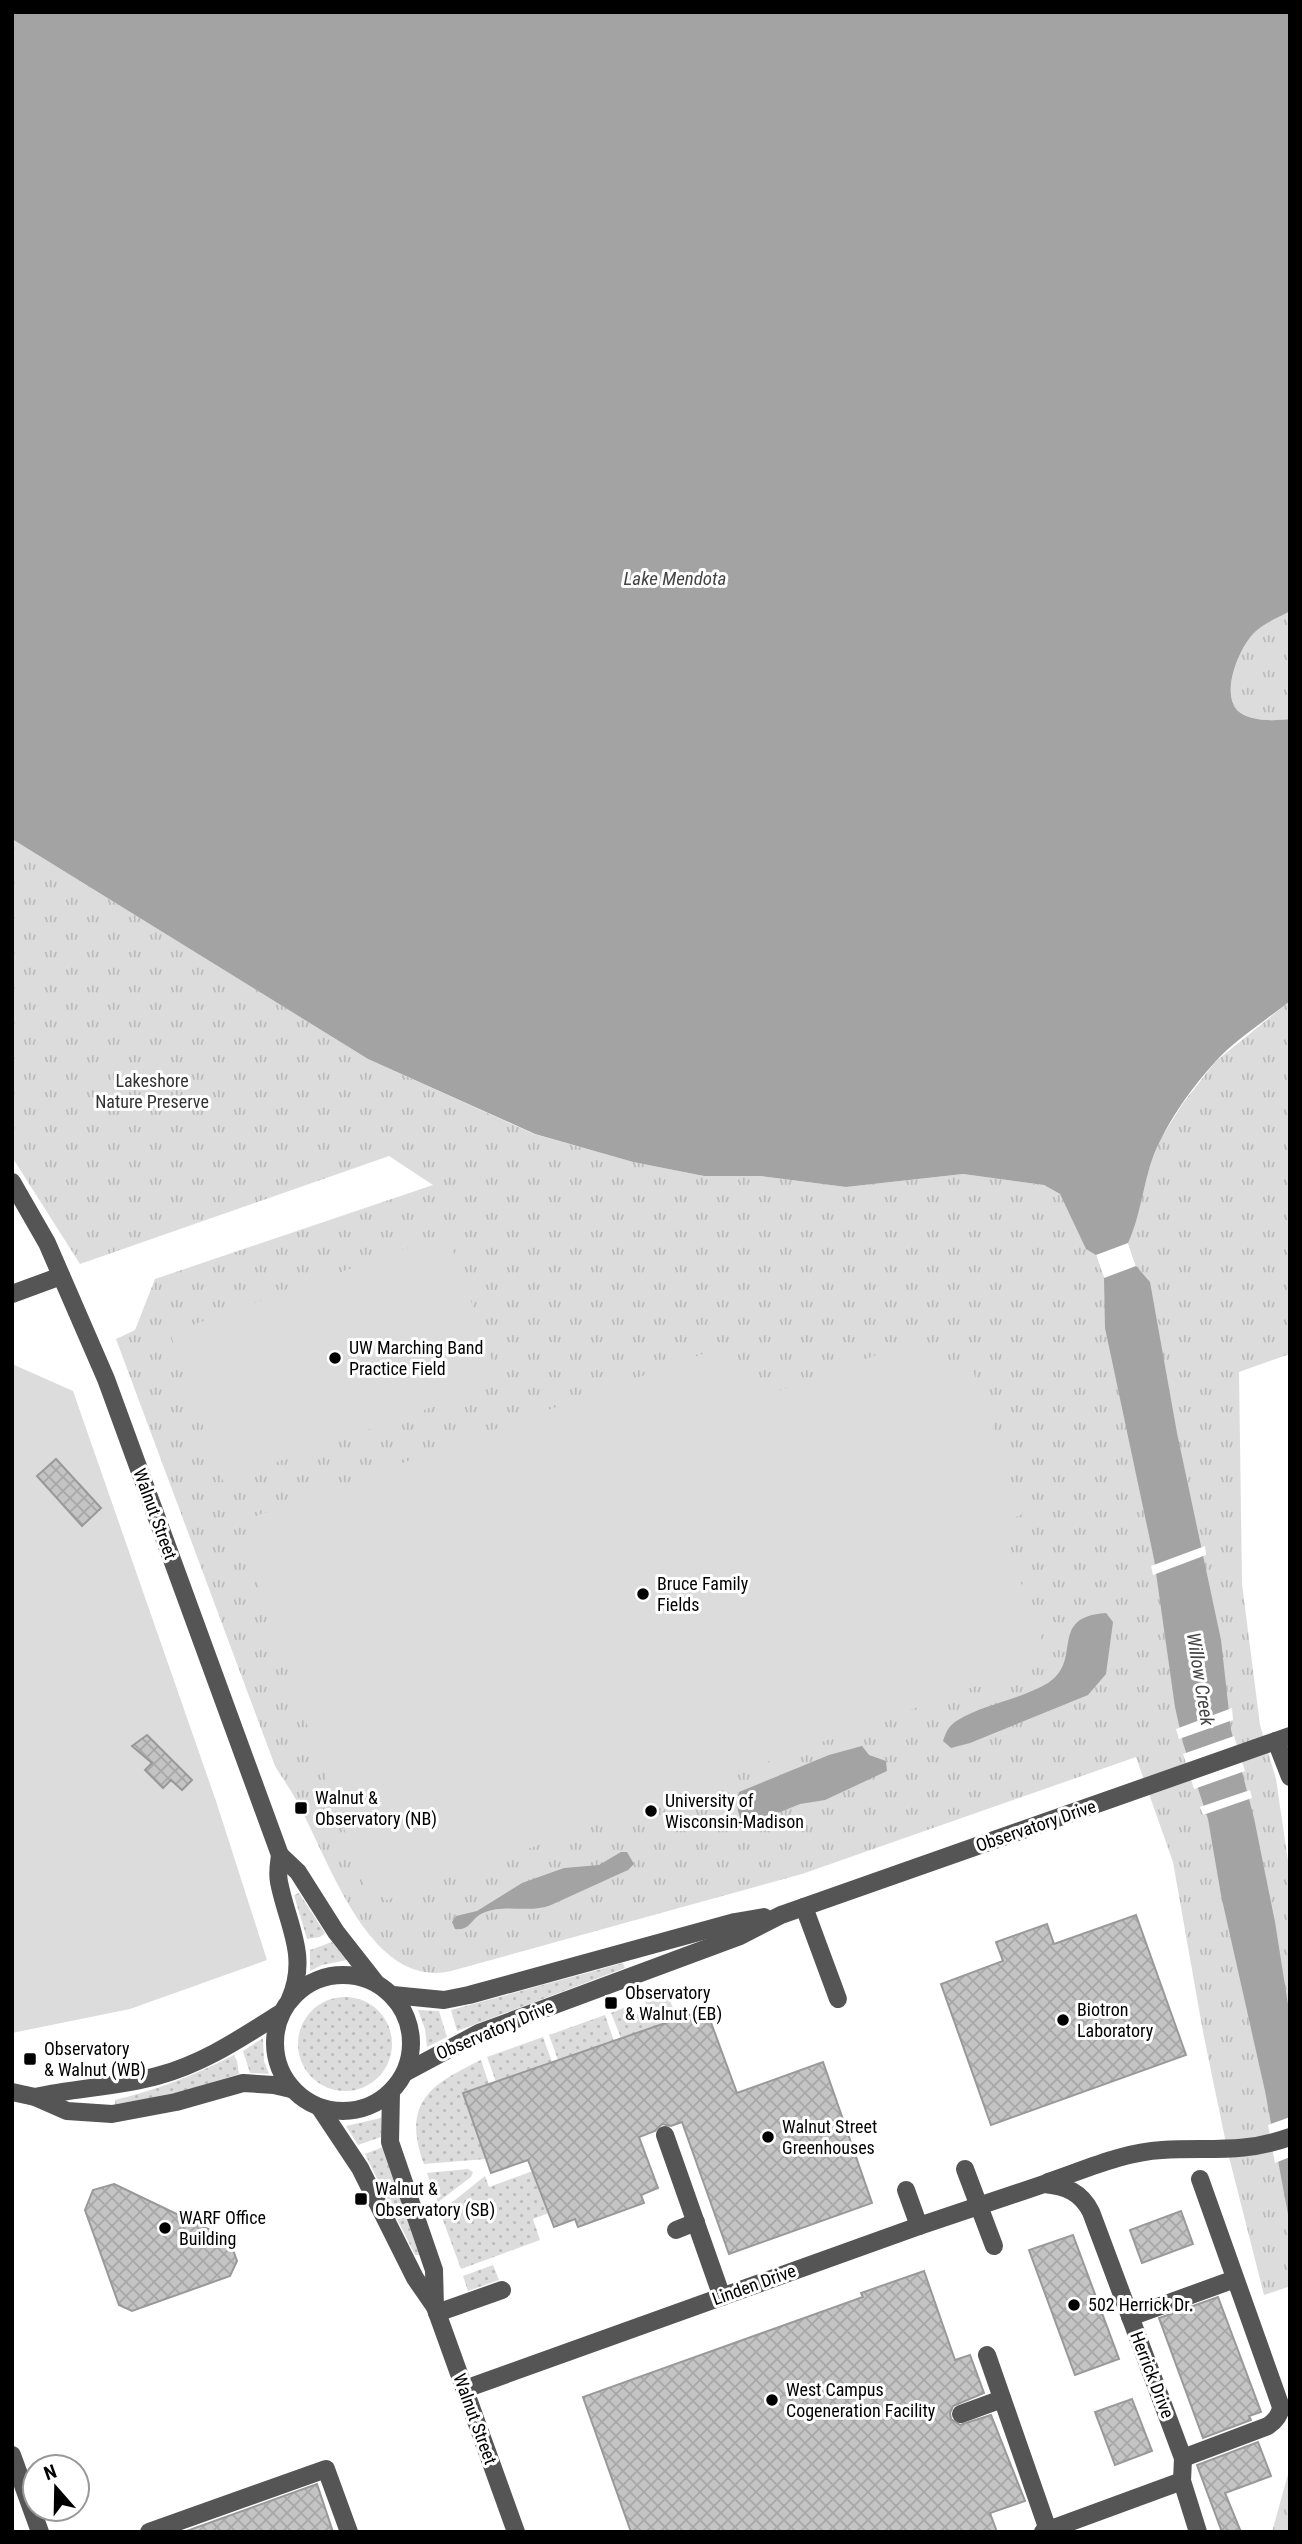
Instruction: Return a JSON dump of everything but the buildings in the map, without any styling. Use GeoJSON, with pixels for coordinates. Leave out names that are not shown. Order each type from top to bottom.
{"type":"FeatureCollection","features":[{"type":"Feature","properties":{"kind":"street","name":"Walnut Street"},"geometry":{"type":"LineString","coordinates":[[12,1182],[29,1208],[106,1379],[280,1855],[278,1880],[298,1956],[298,1982],[286,2006]]}},
{"type":"Feature","properties":{"kind":"street"},"geometry":{"type":"LineString","coordinates":[[12,1294],[61,1276]]}},
{"type":"Feature","properties":{"kind":"street"},"geometry":{"type":"LineString","coordinates":[[1283,1739],[1290,1777]]}},
{"type":"Feature","properties":{"kind":"street","name":"Observatory Drive"},"geometry":{"type":"LineString","coordinates":[[406,2072],[479,2033],[740,1936],[781,1915],[1283,1739]]}},
{"type":"Feature","properties":{"kind":"street","name":"Walnut Street"},"geometry":{"type":"LineString","coordinates":[[280,1855],[298,1871],[337,1932],[377,1983]]}},
{"type":"Feature","properties":{"kind":"street"},"geometry":{"type":"LineString","coordinates":[[804,1907],[838,1999]]}},
{"type":"Feature","properties":{"kind":"street","name":"Observatory Drive"},"geometry":{"type":"LineString","coordinates":[[393,1996],[444,2000],[469,1995],[736,1922],[781,1915]]}},
{"type":"Feature","properties":{"kind":"street"},"geometry":{"type":"LineString","coordinates":[[35,2097],[134,2081],[194,2064],[233,2044],[286,2006],[308,1984],[331,1976],[354,1975],[377,1983],[393,1996],[404,2012],[411,2032],[411,2052],[406,2072],[391,2092],[370,2106],[345,2112],[320,2108],[304,2100],[291,2089],[278,2066],[274,2039],[286,2006]]}},
{"type":"Feature","properties":{"kind":"street"},"geometry":{"type":"LineString","coordinates":[[12,2092],[35,2097],[67,2111],[112,2113],[176,2102],[243,2083],[291,2089]]}},
{"type":"Feature","properties":{"kind":"street","name":"Walnut Street"},"geometry":{"type":"LineString","coordinates":[[391,2092],[390,2142],[434,2270],[436,2310]]}},
{"type":"Feature","properties":{"kind":"street","name":"Walnut Street"},"geometry":{"type":"LineString","coordinates":[[320,2108],[360,2168],[415,2278],[436,2310],[516,2532]]}},
{"type":"Feature","properties":{"kind":"street"},"geometry":{"type":"LineString","coordinates":[[665,2135],[722,2297]]}},
{"type":"Feature","properties":{"kind":"street","name":"Linden Drive"},"geometry":{"type":"LineString","coordinates":[[465,2389],[919,2226],[1051,2184],[1115,2159],[1160,2150],[1221,2150],[1266,2145],[1290,2137]]}},
{"type":"Feature","properties":{"kind":"street"},"geometry":{"type":"LineString","coordinates":[[965,2169],[994,2246]]}},
{"type":"Feature","properties":{"kind":"street"},"geometry":{"type":"LineString","coordinates":[[1183,2458],[1268,2426],[1280,2413],[1281,2407],[1200,2179]]}},
{"type":"Feature","properties":{"kind":"street","name":"Herrick Drive"},"geometry":{"type":"LineString","coordinates":[[1051,2184],[1078,2194],[1086,2201],[1091,2212],[1183,2458],[1182,2481],[1198,2532]]}},
{"type":"Feature","properties":{"kind":"street"},"geometry":{"type":"LineString","coordinates":[[906,2190],[919,2226]]}},
{"type":"Feature","properties":{"kind":"street"},"geometry":{"type":"LineString","coordinates":[[676,2230],[695,2222]]}},
{"type":"Feature","properties":{"kind":"street"},"geometry":{"type":"LineString","coordinates":[[1130,2317],[1235,2279]]}},
{"type":"Feature","properties":{"kind":"street"},"geometry":{"type":"LineString","coordinates":[[436,2310],[502,2290]]}},
{"type":"Feature","properties":{"kind":"street"},"geometry":{"type":"LineString","coordinates":[[987,2355],[1045,2531],[1182,2481]]}},
{"type":"Feature","properties":{"kind":"street"},"geometry":{"type":"LineString","coordinates":[[961,2414],[1002,2399]]}},
{"type":"Feature","properties":{"kind":"street"},"geometry":{"type":"LineString","coordinates":[[12,2455],[40,2532]]}},
{"type":"Feature","properties":{"kind":"street"},"geometry":{"type":"LineString","coordinates":[[149,2532],[326,2469],[349,2532]]}},
{"type":"Feature","properties":{"kind":"green space"},"geometry":{"type":"Polygon","coordinates":[[[1290,611],[1290,719],[1248,717],[1237,710],[1231,693],[1231,682],[1238,660],[1257,630],[1290,611]]]}},
{"type":"Feature","properties":{"kind":"green space","name":"Lakeshore Nature Preserve"},"geometry":{"type":"Polygon","coordinates":[[[12,839],[368,1059],[534,1134],[633,1162],[704,1176],[761,1176],[846,1187],[963,1174],[1044,1185],[1060,1194],[1087,1249],[1145,1180],[1159,1141],[1184,1102],[1215,1062],[1290,1001],[1290,1354],[1239,1372],[1242,1584],[1260,1725],[1276,1779],[1290,1875],[1290,2296],[1288,2287],[1264,2295],[1228,2153],[1173,1862],[1136,1757],[802,1874],[451,1971],[422,1972],[396,1960],[374,1940],[354,1913],[295,1798],[275,1766],[116,1339],[135,1330],[155,1279],[433,1185],[389,1156],[80,1264],[12,1157],[12,839]]]}},
{"type":"Feature","properties":{"kind":"green space","name":"UW Marching Band Practice Field"},"geometry":{"type":"Polygon","coordinates":[[[447,1234],[500,1383],[223,1481],[170,1333],[447,1234]]]}},
{"type":"Feature","properties":{"kind":"green space","name":"Bruce Family Fields"},"geometry":{"type":"Polygon","coordinates":[[[901,1346],[943,1364],[947,1376],[972,1368],[1023,1514],[999,1523],[1043,1643],[1034,1665],[387,1900],[365,1887],[243,1545],[256,1516],[722,1347],[733,1377],[770,1394],[901,1346]]]}},
{"type":"Feature","properties":{"kind":"green space"},"geometry":{"type":"Polygon","coordinates":[[[12,1364],[73,1391],[216,1801],[267,1960],[130,2009],[12,2033],[12,1364]]]}},
{"type":"Feature","properties":{"kind":"green space"},"geometry":{"type":"Polygon","coordinates":[[[299,1893],[325,1933],[320,1937],[307,1939],[294,1895],[299,1893]]]}},
{"type":"Feature","properties":{"kind":"green space"},"geometry":{"type":"Polygon","coordinates":[[[332,1942],[347,1960],[322,1965],[310,1971],[310,1950],[332,1942]]]}},
{"type":"Feature","properties":{"kind":"green space"},"geometry":{"type":"Polygon","coordinates":[[[623,1963],[625,1968],[457,2031],[451,2010],[623,1963]]]}},
{"type":"Feature","properties":{"kind":"green space"},"geometry":{"type":"Polygon","coordinates":[[[666,1990],[677,2019],[621,2038],[611,2013],[628,2006],[631,2016],[648,2011],[645,2000],[666,1990]]]}},
{"type":"Feature","properties":{"kind":"green space"},"geometry":{"type":"Polygon","coordinates":[[[345,1997],[363,2000],[378,2011],[389,2026],[392,2044],[389,2062],[378,2077],[363,2088],[345,2091],[327,2088],[312,2077],[301,2062],[298,2044],[301,2026],[312,2011],[327,2000],[345,1997]]]}},
{"type":"Feature","properties":{"kind":"green space"},"geometry":{"type":"Polygon","coordinates":[[[418,2010],[439,2011],[447,2037],[427,2047],[425,2029],[418,2010]]]}},
{"type":"Feature","properties":{"kind":"green space"},"geometry":{"type":"Polygon","coordinates":[[[605,2015],[614,2041],[558,2060],[549,2035],[605,2015]]]}},
{"type":"Feature","properties":{"kind":"green space"},"geometry":{"type":"Polygon","coordinates":[[[543,2037],[552,2062],[496,2082],[487,2057],[543,2037]]]}},
{"type":"Feature","properties":{"kind":"green space"},"geometry":{"type":"Polygon","coordinates":[[[263,2038],[264,2061],[269,2074],[250,2073],[243,2051],[263,2038]]]}},
{"type":"Feature","properties":{"kind":"green space"},"geometry":{"type":"Polygon","coordinates":[[[234,2055],[239,2074],[173,2095],[115,2104],[115,2100],[176,2081],[234,2055]]]}},
{"type":"Feature","properties":{"kind":"green space"},"geometry":{"type":"Polygon","coordinates":[[[481,2060],[489,2084],[463,2093],[486,2159],[424,2164],[416,2126],[425,2098],[447,2078],[481,2060]]]}},
{"type":"Feature","properties":{"kind":"green space"},"geometry":{"type":"Polygon","coordinates":[[[381,2118],[381,2137],[358,2145],[346,2126],[381,2118]]]}},
{"type":"Feature","properties":{"kind":"green space"},"geometry":{"type":"Polygon","coordinates":[[[383,2147],[419,2255],[415,2255],[365,2154],[383,2147]]]}},
{"type":"Feature","properties":{"kind":"green space"},"geometry":{"type":"Polygon","coordinates":[[[468,2169],[473,2172],[471,2177],[438,2202],[427,2173],[468,2169]]]}},
{"type":"Feature","properties":{"kind":"green space"},"geometry":{"type":"Polygon","coordinates":[[[533,2171],[549,2213],[533,2219],[540,2240],[461,2269],[440,2212],[485,2176],[489,2187],[533,2171]]]}},
{"type":"Feature","properties":{"kind":"green space"},"geometry":{"type":"Polygon","coordinates":[[[493,2265],[499,2280],[468,2291],[463,2276],[493,2265]]]}},
{"type":"Feature","properties":{"kind":"green space"},"geometry":{"type":"Polygon","coordinates":[[[1290,2467],[1290,2532],[1272,2532],[1290,2467]]]}},
{"type":"Feature","properties":{"kind":"water","name":"Lake Mendota"},"geometry":{"type":"Polygon","coordinates":[[[12,12],[1290,12],[1290,611],[1253,634],[1238,660],[1231,682],[1231,693],[1237,710],[1248,717],[1290,719],[1290,1001],[1223,1054],[1199,1080],[1178,1110],[1154,1154],[1128,1243],[1136,1266],[1150,1282],[1177,1433],[1221,1640],[1231,1730],[1254,1818],[1275,1922],[1290,2017],[1290,2225],[1265,2091],[1221,1895],[1208,1819],[1183,1743],[1175,1707],[1154,1559],[1105,1328],[1104,1278],[1096,1255],[1086,1249],[1060,1194],[1044,1185],[963,1174],[846,1187],[761,1176],[704,1176],[633,1162],[535,1134],[368,1059],[12,839],[12,12]]]}},
{"type":"Feature","properties":{"kind":"water"},"geometry":{"type":"Polygon","coordinates":[[[1106,1613],[1113,1622],[1106,1674],[1088,1695],[970,1743],[951,1748],[943,1741],[948,1729],[958,1720],[1048,1683],[1058,1674],[1064,1663],[1071,1631],[1077,1622],[1088,1616],[1106,1613]]]}},
{"type":"Feature","properties":{"kind":"water"},"geometry":{"type":"Polygon","coordinates":[[[862,1746],[869,1755],[886,1761],[887,1771],[825,1800],[800,1804],[768,1817],[740,1818],[736,1802],[739,1792],[829,1755],[862,1746]]]}},
{"type":"Feature","properties":{"kind":"water"},"geometry":{"type":"Polygon","coordinates":[[[621,1852],[627,1852],[634,1864],[628,1870],[543,1908],[491,1910],[479,1915],[468,1926],[455,1929],[452,1922],[456,1916],[477,1911],[522,1883],[564,1868],[599,1865],[621,1852]]]}},
{"type":"Feature","properties":{"kind":"pier"},"geometry":{"type":"Polygon","coordinates":[[[1128,1243],[1136,1266],[1104,1278],[1096,1255],[1128,1243]]]}},
{"type":"Feature","properties":{"kind":"pier"},"geometry":{"type":"Polygon","coordinates":[[[1205,1546],[1206,1555],[1153,1575],[1151,1566],[1205,1546]]]}},
{"type":"Feature","properties":{"kind":"pier"},"geometry":{"type":"Polygon","coordinates":[[[1232,1708],[1233,1720],[1179,1739],[1176,1729],[1232,1708]]]}},
{"type":"Feature","properties":{"kind":"pier"},"geometry":{"type":"Polygon","coordinates":[[[1234,1736],[1245,1771],[1194,1789],[1183,1754],[1234,1736]]]}},
{"type":"Feature","properties":{"kind":"pier"},"geometry":{"type":"Polygon","coordinates":[[[1250,1790],[1252,1798],[1203,1815],[1200,1807],[1250,1790]]]}},
{"type":"Feature","properties":{"kind":"pier"},"geometry":{"type":"Polygon","coordinates":[[[1290,2117],[1290,2157],[1275,2163],[1268,2125],[1290,2117]]]}},
{"type":"Feature","properties":{"kind":"place","name":"UW Marching Band Practice Field"},"geometry":{"type":"Point","coordinates":[335,1358]}},
{"type":"Feature","properties":{"kind":"place","name":"Bruce Family Fields"},"geometry":{"type":"Point","coordinates":[643,1594]}},
{"type":"Feature","properties":{"kind":"place","name":"Walnut & Observatory (NB)"},"geometry":{"type":"Point","coordinates":[301,1808]}},
{"type":"Feature","properties":{"kind":"place","name":"University of Wisconsin-Madison"},"geometry":{"type":"Point","coordinates":[651,1811]}},
{"type":"Feature","properties":{"kind":"place","name":"Observatory & Walnut (EB)"},"geometry":{"type":"Point","coordinates":[611,2003]}},
{"type":"Feature","properties":{"kind":"place","name":"Biotron Laboratory"},"geometry":{"type":"Point","coordinates":[1063,2020]}},
{"type":"Feature","properties":{"kind":"place","name":"Observatory & Walnut (WB)"},"geometry":{"type":"Point","coordinates":[30,2059]}},
{"type":"Feature","properties":{"kind":"place","name":"Walnut Street Greenhouses"},"geometry":{"type":"Point","coordinates":[768,2137]}},
{"type":"Feature","properties":{"kind":"place","name":"Walnut & Observatory (SB)"},"geometry":{"type":"Point","coordinates":[361,2199]}},
{"type":"Feature","properties":{"kind":"place","name":"WARF Office Building"},"geometry":{"type":"Point","coordinates":[165,2228]}},
{"type":"Feature","properties":{"kind":"place","name":"502 Herrick Dr."},"geometry":{"type":"Point","coordinates":[1074,2305]}},
{"type":"Feature","properties":{"kind":"place","name":"West Campus Cogeneration Facility"},"geometry":{"type":"Point","coordinates":[772,2400]}},
{"type":"Feature","properties":{"kind":"water label","name":"Willow Creek"},"geometry":{"type":"Point","coordinates":[1201,1679]}}]}
